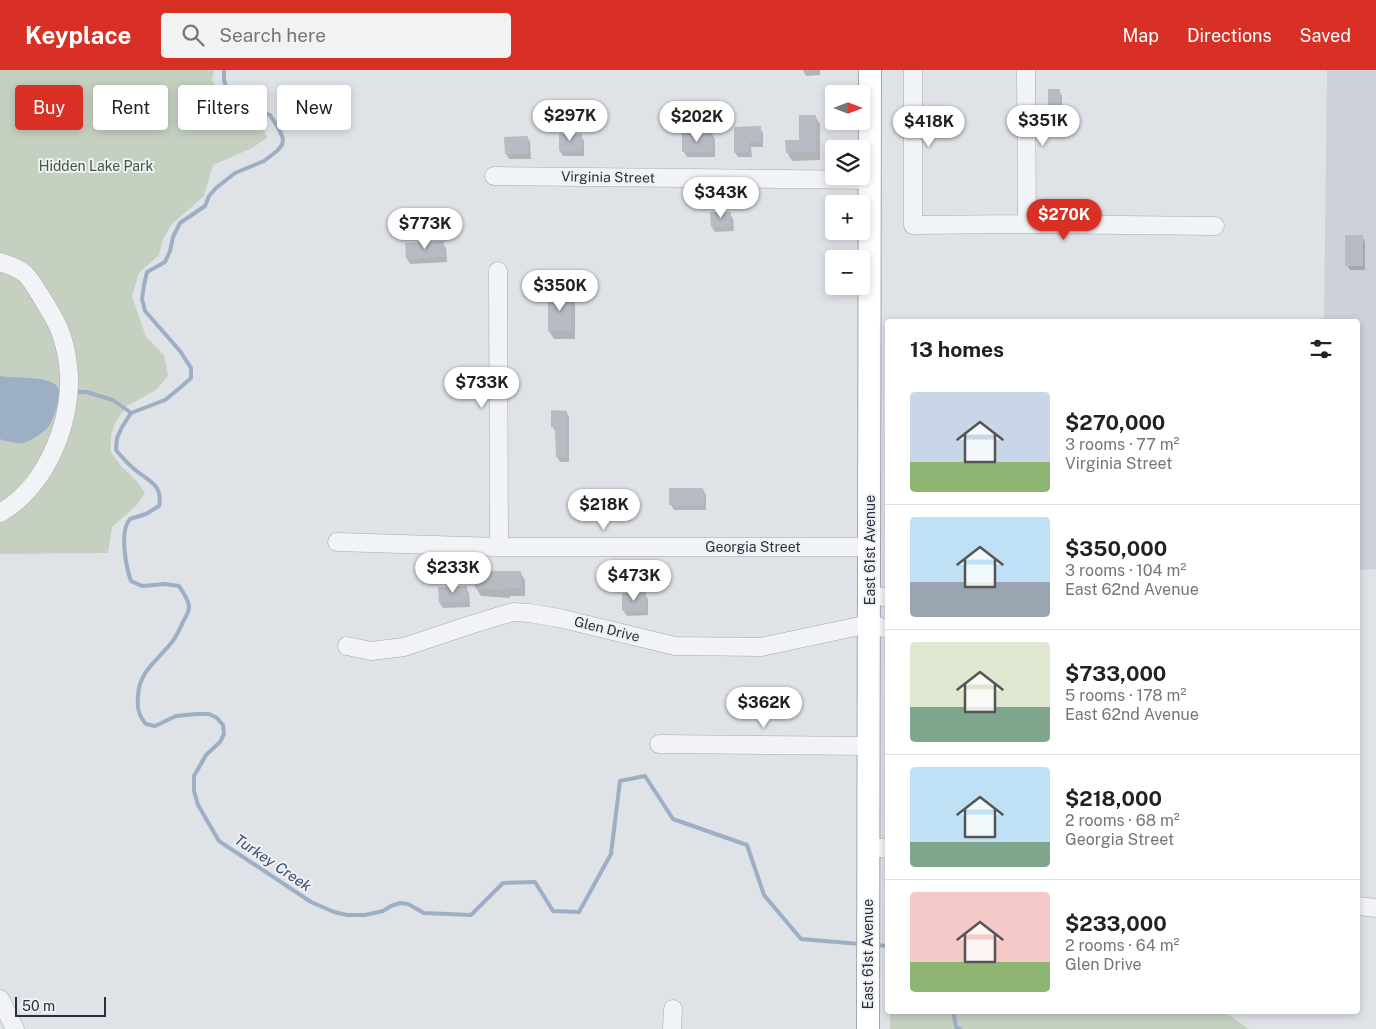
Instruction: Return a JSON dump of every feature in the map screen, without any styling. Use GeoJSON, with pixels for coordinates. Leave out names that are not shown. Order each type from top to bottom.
{"type":"FeatureCollection","features":[{"type":"Feature","properties":{"kind":"main road","name":"East 61st Avenue"},"geometry":{"type":"LineString","coordinates":[[868,1029],[868,908],[878,848],[869,746],[878,627],[878,596],[870,547],[870,70]]}},
{"type":"Feature","properties":{"kind":"street"},"geometry":{"type":"LineString","coordinates":[[913,70],[913,225],[1215,226]]}},
{"type":"Feature","properties":{"kind":"street"},"geometry":{"type":"LineString","coordinates":[[1026,70],[1027,224]]}},
{"type":"Feature","properties":{"kind":"street","name":"Virginia Street"},"geometry":{"type":"LineString","coordinates":[[494,176],[871,180]]}},
{"type":"Feature","properties":{"kind":"street"},"geometry":{"type":"LineString","coordinates":[[0,262],[25,274],[43,299],[60,331],[68,365],[69,388],[65,418],[42,473],[24,495],[0,513]]}},
{"type":"Feature","properties":{"kind":"street"},"geometry":{"type":"LineString","coordinates":[[498,271],[499,547]]}},
{"type":"Feature","properties":{"kind":"street","name":"Georgia Street"},"geometry":{"type":"LineString","coordinates":[[337,542],[499,547],[870,547]]}},
{"type":"Feature","properties":{"kind":"street","name":"Glen Drive"},"geometry":{"type":"LineString","coordinates":[[347,646],[371,651],[404,647],[513,612],[559,618],[675,646],[761,646],[878,627]]}},
{"type":"Feature","properties":{"kind":"street"},"geometry":{"type":"LineString","coordinates":[[660,744],[869,746]]}},
{"type":"Feature","properties":{"kind":"street"},"geometry":{"type":"LineString","coordinates":[[1360,906],[1376,908]]}},
{"type":"Feature","properties":{"kind":"street"},"geometry":{"type":"LineString","coordinates":[[0,999],[16,1029]]}},
{"type":"Feature","properties":{"kind":"street"},"geometry":{"type":"LineString","coordinates":[[672,1029],[673,1009]]}},
{"type":"Feature","properties":{"kind":"shaded area"},"geometry":{"type":"Polygon","coordinates":[[[1327,70],[1376,70],[1376,569],[1360,570],[1360,319],[1324,319],[1327,70]]]}},
{"type":"Feature","properties":{"kind":"green space","name":"Hidden Lake Park"},"geometry":{"type":"Polygon","coordinates":[[[0,70],[214,70],[212,80],[214,85],[178,85],[178,130],[264,130],[267,138],[252,148],[213,165],[204,196],[172,224],[163,239],[159,255],[139,273],[132,296],[146,337],[164,355],[168,376],[156,390],[127,406],[116,421],[111,435],[111,452],[145,493],[136,506],[112,527],[108,553],[0,554],[0,70]]]}},
{"type":"Feature","properties":{"kind":"green space"},"geometry":{"type":"Polygon","coordinates":[[[890,1014],[1227,1014],[1249,1029],[890,1029],[890,1014]]]}},
{"type":"Feature","properties":{"kind":"water"},"geometry":{"type":"Polygon","coordinates":[[[0,376],[44,380],[56,385],[60,391],[56,409],[49,426],[26,442],[15,443],[0,439],[0,376]]]}},
{"type":"Feature","properties":{"kind":"building"},"geometry":{"type":"Polygon","coordinates":[[[1048,89],[1060,89],[1060,111],[1048,111],[1048,89]]]}},
{"type":"Feature","properties":{"kind":"building"},"geometry":{"type":"Polygon","coordinates":[[[799,115],[816,115],[816,152],[786,153],[785,140],[799,140],[799,115]]]}},
{"type":"Feature","properties":{"kind":"building"},"geometry":{"type":"Polygon","coordinates":[[[761,126],[761,142],[749,142],[749,152],[734,153],[734,127],[761,126]]]}},
{"type":"Feature","properties":{"kind":"building"},"geometry":{"type":"Polygon","coordinates":[[[682,133],[712,133],[713,152],[682,152],[682,133]]]}},
{"type":"Feature","properties":{"kind":"building"},"geometry":{"type":"Polygon","coordinates":[[[559,134],[582,134],[582,151],[559,151],[559,134]]]}},
{"type":"Feature","properties":{"kind":"building"},"geometry":{"type":"Polygon","coordinates":[[[528,136],[528,154],[505,154],[504,137],[528,136]]]}},
{"type":"Feature","properties":{"kind":"building"},"geometry":{"type":"Polygon","coordinates":[[[710,212],[731,212],[731,227],[711,227],[710,212]]]}},
{"type":"Feature","properties":{"kind":"building"},"geometry":{"type":"Polygon","coordinates":[[[1345,235],[1363,235],[1363,266],[1345,266],[1345,235]]]}},
{"type":"Feature","properties":{"kind":"building"},"geometry":{"type":"Polygon","coordinates":[[[444,241],[445,257],[406,259],[405,243],[444,241]]]}},
{"type":"Feature","properties":{"kind":"building"},"geometry":{"type":"Polygon","coordinates":[[[548,294],[571,294],[571,331],[548,331],[548,294]]]}},
{"type":"Feature","properties":{"kind":"building"},"geometry":{"type":"Polygon","coordinates":[[[551,410],[567,411],[567,457],[556,457],[555,427],[551,427],[551,410]]]}},
{"type":"Feature","properties":{"kind":"building"},"geometry":{"type":"Polygon","coordinates":[[[669,488],[703,488],[704,505],[669,505],[669,488]]]}},
{"type":"Feature","properties":{"kind":"building"},"geometry":{"type":"Polygon","coordinates":[[[474,571],[521,571],[521,588],[506,588],[506,590],[475,588],[474,571]]]}},
{"type":"Feature","properties":{"kind":"building"},"geometry":{"type":"Polygon","coordinates":[[[467,586],[468,602],[439,603],[438,587],[467,586]]]}},
{"type":"Feature","properties":{"kind":"building"},"geometry":{"type":"Polygon","coordinates":[[[646,592],[646,611],[622,611],[622,593],[646,592]]]}},
{"type":"Feature","properties":{"kind":"waterway","name":"Turkey Creek"},"geometry":{"type":"LineString","coordinates":[[224,70],[227,90],[245,105],[270,115],[280,131],[283,139],[282,145],[264,161],[235,173],[216,188],[209,196],[205,206],[180,223],[173,237],[165,262],[147,272],[142,299],[145,311],[180,351],[191,368],[191,378],[165,400],[131,413],[117,438],[116,450],[131,466],[153,483],[159,492],[160,499],[159,506],[146,514],[130,519],[127,525],[124,549],[131,581],[142,586],[165,584],[179,586],[189,604],[187,615],[175,637],[150,666],[142,680],[138,696],[139,711],[146,724],[155,726],[176,716],[197,714],[209,714],[217,718],[223,725],[224,734],[220,742],[206,755],[194,776],[194,791],[198,805],[219,841],[311,902],[334,912],[347,915],[365,915],[383,911],[400,903],[408,904],[424,913],[471,915],[503,883],[535,882],[553,911],[579,912],[611,854],[620,781],[645,776],[673,819],[747,845],[764,895],[801,939],[860,944]]}},
{"type":"Feature","properties":{"kind":"waterway"},"geometry":{"type":"LineString","coordinates":[[75,392],[86,392],[113,400],[131,413]]}},
{"type":"Feature","properties":{"kind":"waterway","name":"Turkey Creek"},"geometry":{"type":"LineString","coordinates":[[875,945],[885,946]]}},
{"type":"Feature","properties":{"kind":"waterway","name":"Turkey Creek"},"geometry":{"type":"LineString","coordinates":[[954,1014],[956,1027],[960,1029]]}}]}
